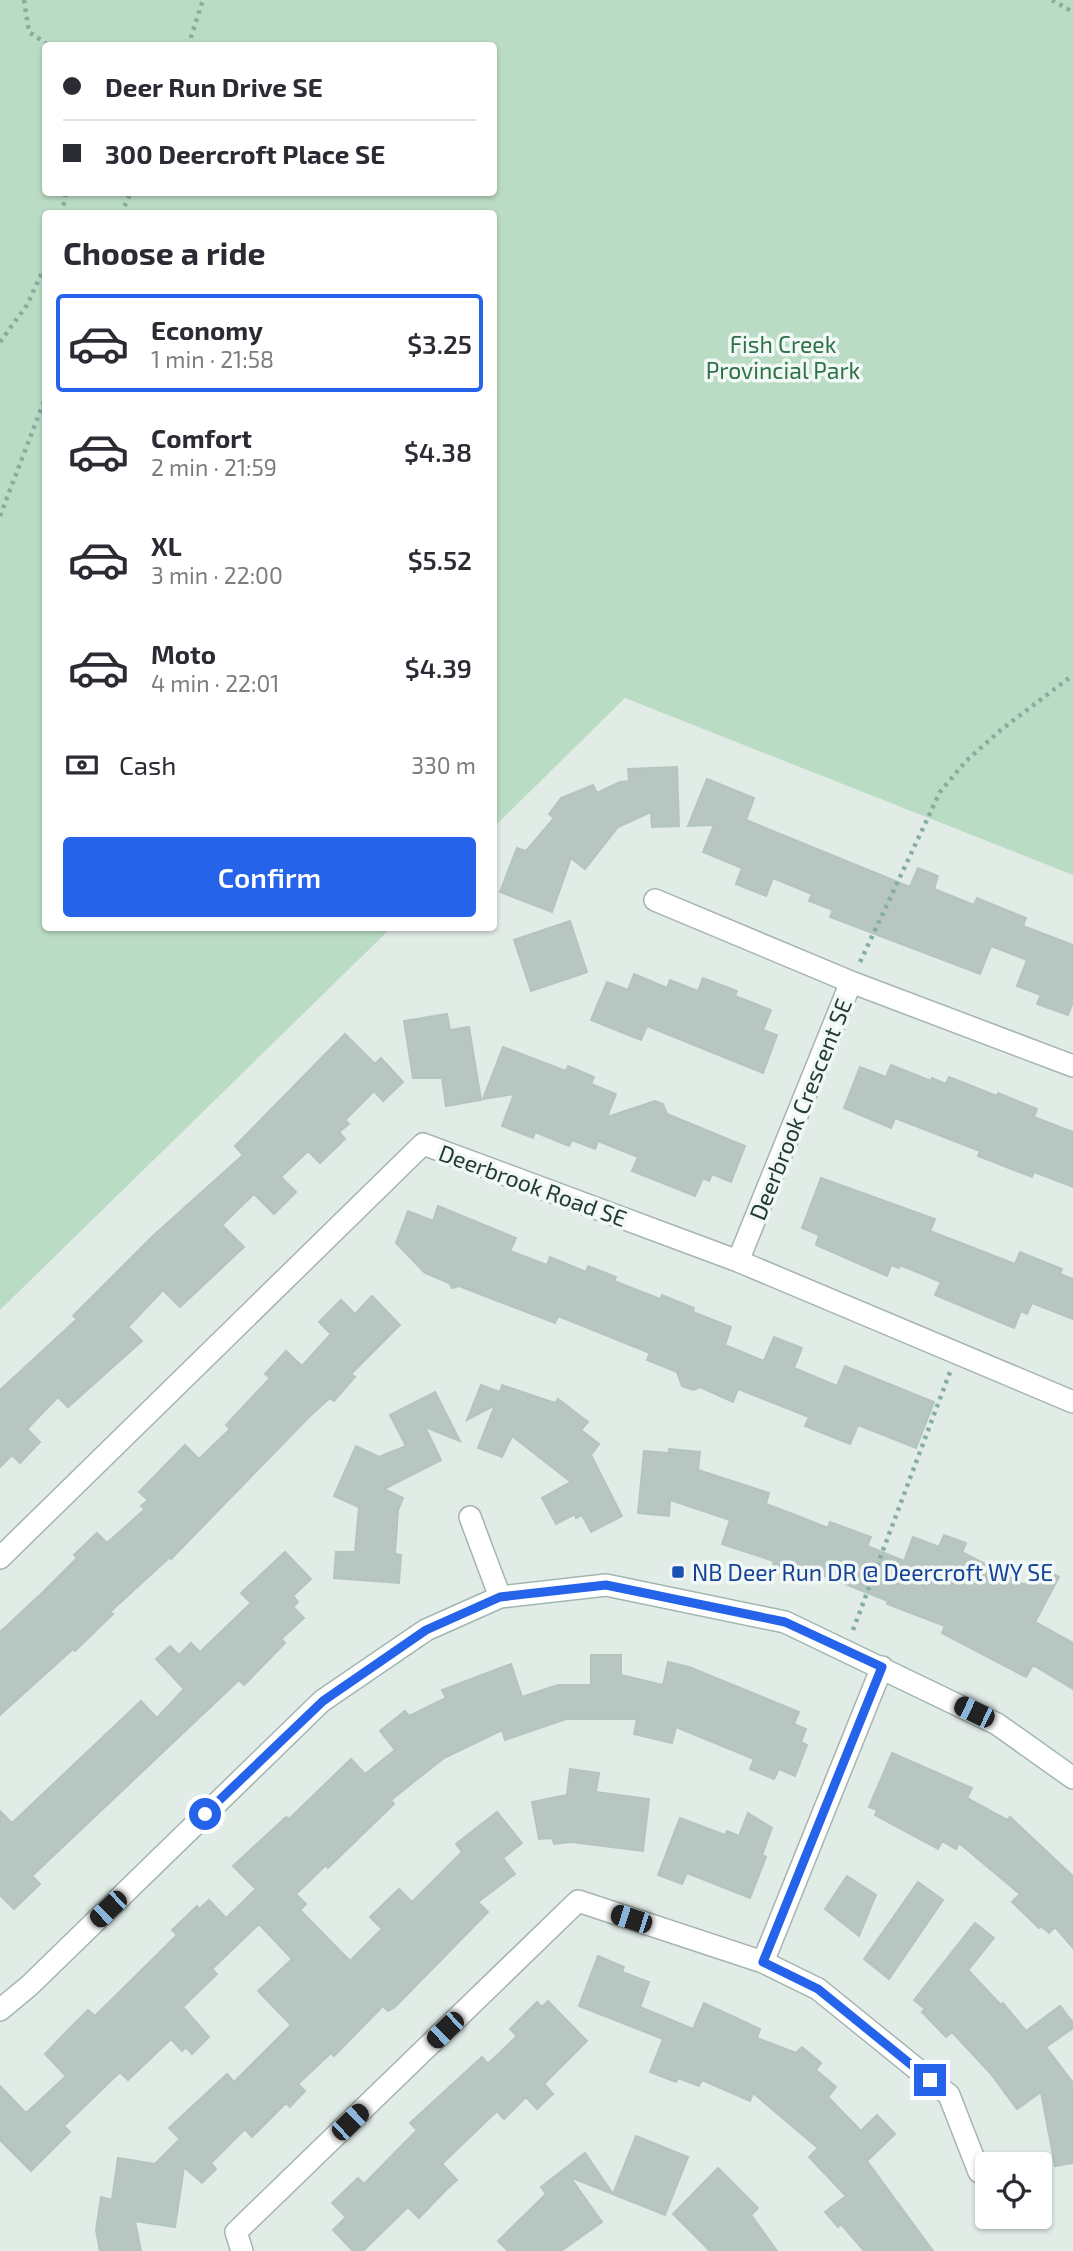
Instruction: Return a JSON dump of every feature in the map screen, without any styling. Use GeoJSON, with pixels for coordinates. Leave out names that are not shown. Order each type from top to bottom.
{"type":"FeatureCollection","features":[{"type":"Feature","properties":{"kind":"street"},"geometry":{"type":"LineString","coordinates":[[655,900],[851,982]]}},
{"type":"Feature","properties":{"kind":"street","name":"Deerbrook Crescent SE"},"geometry":{"type":"LineString","coordinates":[[738,1261],[851,982],[1073,1066]]}},
{"type":"Feature","properties":{"kind":"street","name":"Deerbrook Road SE"},"geometry":{"type":"LineString","coordinates":[[0,1558],[423,1144],[738,1261],[1073,1402]]}},
{"type":"Feature","properties":{"kind":"street"},"geometry":{"type":"LineString","coordinates":[[470,1517],[500,1597]]}},
{"type":"Feature","properties":{"kind":"street"},"geometry":{"type":"LineString","coordinates":[[0,2010],[30,1985],[323,1701],[426,1630],[500,1597],[606,1585],[785,1622],[997,1724],[1073,1778]]}},
{"type":"Feature","properties":{"kind":"street"},"geometry":{"type":"LineString","coordinates":[[763,1962],[882,1667]]}},
{"type":"Feature","properties":{"kind":"street"},"geometry":{"type":"LineString","coordinates":[[242,2251],[236,2232],[579,1901],[763,1962],[818,1989],[949,2095],[975,2162]]}},
{"type":"Feature","properties":{"kind":"path"},"geometry":{"type":"LineString","coordinates":[[24,0],[29,32],[44,42]]}},
{"type":"Feature","properties":{"kind":"path"},"geometry":{"type":"LineString","coordinates":[[189,42],[203,0]]}},
{"type":"Feature","properties":{"kind":"path"},"geometry":{"type":"LineString","coordinates":[[1052,0],[1073,12]]}},
{"type":"Feature","properties":{"kind":"path"},"geometry":{"type":"LineString","coordinates":[[125,196],[127,201]]}},
{"type":"Feature","properties":{"kind":"path"},"geometry":{"type":"LineString","coordinates":[[123,210],[129,196]]}},
{"type":"Feature","properties":{"kind":"path"},"geometry":{"type":"LineString","coordinates":[[0,342],[27,305],[42,273]]}},
{"type":"Feature","properties":{"kind":"path"},"geometry":{"type":"LineString","coordinates":[[0,516],[42,406]]}},
{"type":"Feature","properties":{"kind":"path"},"geometry":{"type":"LineString","coordinates":[[851,982],[940,792],[983,745],[1073,675]]}},
{"type":"Feature","properties":{"kind":"path"},"geometry":{"type":"LineString","coordinates":[[847,1651],[856,1618],[957,1353]]}},
{"type":"Feature","properties":{"kind":"green space","name":"Fish Creek Provincial Park"},"geometry":{"type":"Polygon","coordinates":[[[0,0],[1073,0],[1073,875],[625,698],[497,824],[497,210],[42,210],[42,931],[388,931],[0,1310],[0,0]]]}},
{"type":"Feature","properties":{"kind":"building"},"geometry":{"type":"Polygon","coordinates":[[[677,767],[679,826],[652,827],[651,812],[618,827],[585,869],[571,858],[552,912],[500,892],[517,848],[526,851],[554,818],[549,814],[561,798],[593,785],[597,793],[620,782],[629,781],[628,769],[677,767]]]}},
{"type":"Feature","properties":{"kind":"building"},"geometry":{"type":"Polygon","coordinates":[[[707,779],[754,798],[746,820],[910,887],[918,868],[938,876],[934,889],[974,905],[977,898],[1026,918],[1023,926],[1073,945],[1073,1002],[1068,1015],[1037,1004],[1041,995],[1017,986],[1027,960],[991,946],[980,974],[830,917],[833,910],[809,901],[812,894],[773,878],[766,896],[736,884],[742,868],[703,852],[714,825],[688,826],[707,779]]]}},
{"type":"Feature","properties":{"kind":"building"},"geometry":{"type":"Polygon","coordinates":[[[570,921],[587,972],[531,991],[514,940],[570,921]]]}},
{"type":"Feature","properties":{"kind":"building"},"geometry":{"type":"Polygon","coordinates":[[[634,974],[667,988],[670,980],[698,991],[703,978],[737,991],[735,996],[771,1010],[763,1030],[777,1035],[763,1073],[647,1026],[641,1040],[591,1020],[607,982],[628,990],[634,974]]]}},
{"type":"Feature","properties":{"kind":"building"},"geometry":{"type":"Polygon","coordinates":[[[447,1014],[450,1030],[469,1027],[481,1100],[446,1106],[442,1078],[413,1078],[404,1021],[447,1014]]]}},
{"type":"Feature","properties":{"kind":"building"},"geometry":{"type":"Polygon","coordinates":[[[345,1034],[375,1064],[381,1058],[403,1082],[383,1101],[374,1091],[345,1120],[349,1124],[339,1132],[345,1139],[320,1163],[308,1151],[281,1177],[296,1192],[274,1214],[254,1194],[222,1225],[244,1247],[180,1307],[163,1290],[128,1327],[142,1341],[68,1407],[58,1397],[27,1429],[40,1442],[20,1463],[12,1455],[0,1467],[0,1390],[77,1319],[73,1316],[154,1235],[243,1155],[235,1146],[345,1034]]]}},
{"type":"Feature","properties":{"kind":"building"},"geometry":{"type":"Polygon","coordinates":[[[503,1047],[566,1071],[568,1066],[594,1077],[591,1084],[616,1094],[607,1117],[655,1101],[663,1104],[667,1114],[745,1146],[731,1182],[712,1174],[709,1181],[703,1178],[695,1196],[632,1171],[638,1157],[598,1141],[595,1149],[572,1140],[569,1146],[535,1132],[533,1138],[502,1126],[514,1094],[483,1099],[503,1047]]]}},
{"type":"Feature","properties":{"kind":"building"},"geometry":{"type":"Polygon","coordinates":[[[891,1065],[931,1081],[932,1078],[946,1084],[949,1077],[997,1096],[998,1093],[1037,1109],[1034,1117],[1073,1132],[1073,1187],[1034,1172],[1032,1177],[978,1156],[980,1151],[895,1118],[891,1128],[844,1108],[860,1067],[886,1077],[891,1065]]]}},
{"type":"Feature","properties":{"kind":"building"},"geometry":{"type":"Polygon","coordinates":[[[821,1178],[935,1219],[930,1231],[1015,1264],[1020,1252],[1062,1269],[1060,1274],[1073,1279],[1073,1319],[1032,1303],[1027,1314],[1021,1311],[1014,1328],[935,1295],[941,1282],[900,1265],[899,1268],[891,1265],[887,1276],[816,1245],[819,1235],[802,1228],[821,1178]]]}},
{"type":"Feature","properties":{"kind":"building"},"geometry":{"type":"Polygon","coordinates":[[[438,1206],[516,1238],[510,1251],[547,1265],[550,1257],[586,1272],[588,1266],[616,1277],[614,1281],[660,1299],[662,1295],[694,1308],[693,1312],[731,1327],[725,1345],[764,1361],[774,1337],[802,1348],[794,1368],[837,1386],[845,1366],[934,1402],[916,1448],[858,1425],[850,1444],[805,1426],[809,1417],[738,1389],[733,1402],[700,1387],[693,1390],[682,1386],[677,1372],[647,1360],[650,1353],[558,1316],[555,1323],[459,1286],[452,1288],[449,1283],[425,1273],[396,1243],[408,1211],[433,1221],[438,1206]]]}},
{"type":"Feature","properties":{"kind":"building"},"geometry":{"type":"Polygon","coordinates":[[[372,1296],[400,1325],[351,1374],[355,1377],[334,1401],[330,1398],[311,1415],[171,1559],[170,1557],[110,1612],[113,1614],[75,1651],[73,1649],[0,1715],[0,1632],[77,1558],[74,1555],[97,1533],[107,1543],[145,1509],[141,1506],[148,1500],[139,1492],[185,1445],[199,1459],[230,1429],[226,1425],[270,1378],[265,1374],[286,1351],[302,1366],[331,1334],[319,1322],[341,1300],[355,1314],[372,1296]]]}},
{"type":"Feature","properties":{"kind":"building"},"geometry":{"type":"Polygon","coordinates":[[[481,1385],[500,1392],[502,1385],[555,1403],[558,1399],[588,1422],[581,1430],[599,1444],[591,1455],[622,1516],[591,1532],[582,1515],[576,1518],[575,1514],[556,1524],[542,1498],[571,1482],[512,1436],[502,1457],[478,1448],[495,1405],[467,1420],[481,1385]]]}},
{"type":"Feature","properties":{"kind":"building"},"geometry":{"type":"Polygon","coordinates":[[[435,1392],[460,1441],[425,1427],[441,1460],[384,1489],[403,1498],[398,1510],[395,1554],[401,1555],[399,1583],[334,1578],[336,1552],[355,1552],[359,1507],[334,1496],[356,1446],[379,1457],[406,1446],[390,1415],[435,1392]]]}},
{"type":"Feature","properties":{"kind":"building"},"geometry":{"type":"Polygon","coordinates":[[[669,1449],[700,1452],[698,1470],[769,1493],[766,1504],[828,1528],[830,1522],[871,1537],[867,1546],[904,1561],[913,1537],[939,1547],[944,1535],[966,1543],[962,1552],[1025,1585],[1035,1564],[1059,1577],[1035,1622],[1073,1643],[1073,1689],[1033,1665],[1026,1677],[942,1633],[945,1626],[887,1604],[888,1601],[802,1567],[799,1574],[773,1564],[774,1561],[722,1544],[730,1520],[670,1500],[669,1516],[638,1513],[644,1451],[669,1453],[669,1449]]]}},
{"type":"Feature","properties":{"kind":"building"},"geometry":{"type":"Polygon","coordinates":[[[285,1552],[311,1579],[293,1596],[298,1602],[293,1607],[304,1618],[281,1639],[285,1643],[244,1685],[239,1680],[32,1876],[40,1884],[14,1909],[0,1895],[0,1811],[12,1823],[141,1701],[157,1718],[184,1689],[156,1659],[170,1646],[179,1655],[191,1643],[200,1652],[251,1603],[241,1593],[285,1552]]]}},
{"type":"Feature","properties":{"kind":"building"},"geometry":{"type":"Polygon","coordinates":[[[591,1655],[621,1655],[621,1675],[663,1685],[668,1662],[689,1667],[799,1712],[794,1724],[806,1729],[801,1742],[807,1745],[795,1776],[779,1769],[774,1779],[750,1769],[754,1759],[676,1727],[672,1743],[634,1734],[637,1719],[566,1719],[505,1740],[502,1730],[444,1758],[391,1800],[394,1804],[328,1868],[326,1865],[296,1894],[306,1904],[300,1910],[350,1961],[382,1929],[370,1917],[399,1889],[412,1902],[462,1852],[456,1844],[497,1812],[522,1843],[503,1858],[515,1874],[478,1902],[488,1912],[395,2007],[388,2011],[383,2006],[334,2056],[331,2053],[298,2084],[305,2091],[290,2107],[286,2103],[252,2137],[245,2129],[211,2163],[216,2169],[202,2183],[184,2167],[175,2227],[135,2221],[141,2251],[100,2251],[96,2230],[101,2197],[112,2200],[118,2158],[155,2164],[180,2139],[169,2128],[227,2074],[234,2082],[291,2025],[258,1991],[292,1959],[259,1924],[212,1969],[217,1974],[183,2007],[209,2037],[192,2054],[186,2047],[182,2051],[171,2039],[128,2080],[120,2072],[64,2126],[70,2132],[31,2171],[0,2140],[0,2086],[26,2113],[36,2104],[66,2076],[45,2054],[88,2010],[95,2016],[177,1935],[172,1930],[197,1906],[199,1909],[209,1900],[226,1918],[256,1889],[233,1866],[286,1817],[289,1819],[351,1759],[365,1774],[395,1750],[380,1731],[405,1711],[409,1716],[446,1698],[442,1690],[511,1664],[522,1697],[558,1685],[591,1685],[591,1655]]]}},
{"type":"Feature","properties":{"kind":"building"},"geometry":{"type":"Polygon","coordinates":[[[892,1753],[972,1788],[967,1798],[1007,1820],[1010,1817],[1073,1876],[1073,1948],[1055,1927],[1049,1933],[1041,1926],[1039,1928],[1012,1902],[1020,1894],[959,1843],[956,1849],[942,1841],[938,1849],[875,1815],[877,1810],[869,1807],[892,1753]]]}},
{"type":"Feature","properties":{"kind":"building"},"geometry":{"type":"Polygon","coordinates":[[[570,1769],[599,1773],[596,1792],[649,1799],[643,1851],[571,1842],[554,1844],[552,1838],[539,1839],[532,1802],[567,1795],[570,1769]]]}},
{"type":"Feature","properties":{"kind":"building"},"geometry":{"type":"Polygon","coordinates":[[[748,1813],[772,1828],[762,1855],[766,1857],[750,1898],[687,1873],[682,1884],[658,1875],[680,1818],[725,1835],[727,1831],[739,1836],[748,1813]]]}},
{"type":"Feature","properties":{"kind":"building"},"geometry":{"type":"Polygon","coordinates":[[[847,1876],[876,1895],[859,1936],[825,1909],[847,1876]]]}},
{"type":"Feature","properties":{"kind":"building"},"geometry":{"type":"Polygon","coordinates":[[[918,1882],[943,1900],[889,1979],[864,1959],[918,1882]]]}},
{"type":"Feature","properties":{"kind":"building"},"geometry":{"type":"Polygon","coordinates":[[[975,1923],[994,1938],[968,1970],[1001,2005],[1003,2003],[1026,2031],[1060,2006],[1073,2023],[1073,2028],[1046,2047],[1073,2083],[1073,2163],[1055,2166],[1041,2092],[1017,2109],[991,2074],[952,2032],[946,2037],[922,2012],[925,2009],[914,2000],[975,1923]]]}},
{"type":"Feature","properties":{"kind":"building"},"geometry":{"type":"Polygon","coordinates":[[[598,1956],[624,1967],[622,1972],[649,1982],[640,2007],[693,2029],[704,2003],[760,2029],[757,2038],[796,2053],[802,2047],[821,2063],[816,2070],[836,2087],[828,2097],[861,2131],[877,2115],[895,2134],[867,2161],[933,2251],[864,2251],[841,2224],[838,2227],[825,2212],[846,2196],[809,2157],[818,2148],[753,2093],[750,2101],[702,2080],[699,2086],[678,2078],[676,2082],[650,2072],[663,2039],[579,2006],[598,1956]]]}},
{"type":"Feature","properties":{"kind":"building"},"geometry":{"type":"Polygon","coordinates":[[[548,2001],[587,2041],[544,2084],[553,2094],[537,2109],[526,2097],[504,2119],[497,2111],[442,2164],[457,2180],[419,2218],[408,2207],[363,2251],[353,2251],[333,2230],[346,2217],[332,2203],[358,2178],[364,2184],[417,2130],[410,2123],[482,2057],[488,2064],[517,2036],[510,2029],[537,2002],[542,2007],[548,2001]]]}},
{"type":"Feature","properties":{"kind":"building"},"geometry":{"type":"Polygon","coordinates":[[[636,2136],[688,2157],[665,2215],[570,2177],[602,2222],[561,2251],[508,2251],[498,2241],[546,2194],[541,2187],[585,2153],[613,2194],[636,2136]]]}},
{"type":"Feature","properties":{"kind":"building"},"geometry":{"type":"Polygon","coordinates":[[[718,2168],[758,2208],[751,2215],[777,2251],[710,2251],[673,2214],[718,2168]]]}},
{"type":"Feature","properties":{"kind":"place","name":"NB Deer Run DR @ Deercroft WY SE"},"geometry":{"type":"Point","coordinates":[678,1572]}},
{"type":"Feature","properties":{"kind":"route"},"geometry":{"type":"LineString","coordinates":[[205,1814],[323,1701],[426,1630],[500,1597],[606,1585],[785,1622],[882,1667],[763,1962],[818,1989],[930,2080]]}}]}
